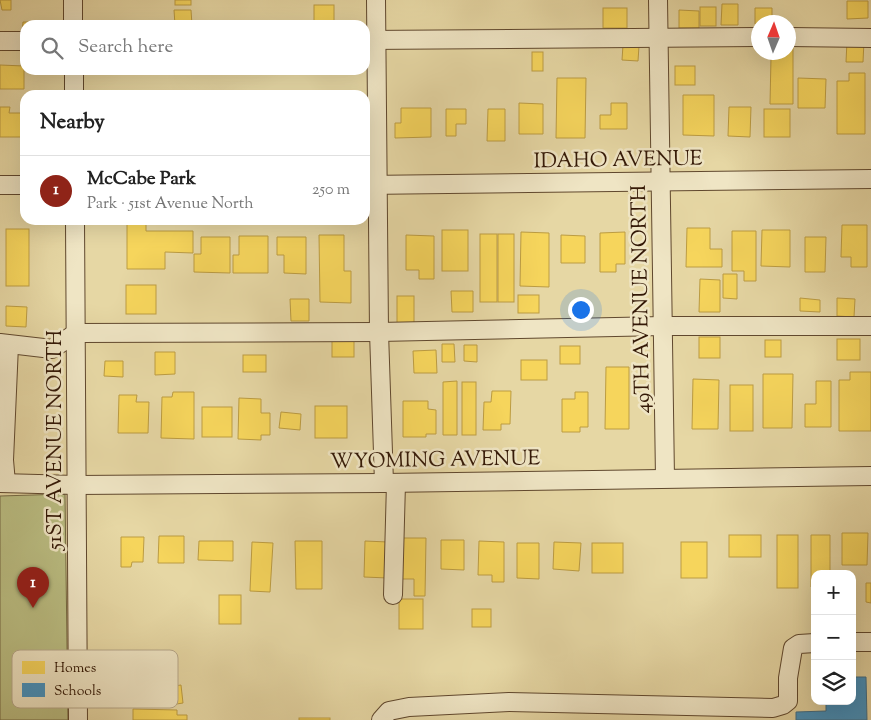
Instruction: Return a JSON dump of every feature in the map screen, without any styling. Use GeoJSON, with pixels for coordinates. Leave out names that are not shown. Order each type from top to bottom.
{"type":"FeatureCollection","features":[{"type":"Feature","properties":{"kind":"street"},"geometry":{"type":"LineString","coordinates":[[73,0],[73,20]]}},
{"type":"Feature","properties":{"kind":"street"},"geometry":{"type":"LineString","coordinates":[[376,0],[370,40],[371,185],[390,483],[394,595]]}},
{"type":"Feature","properties":{"kind":"street","name":"49TH AVENUE NORTH"},"geometry":{"type":"LineString","coordinates":[[658,0],[665,478]]}},
{"type":"Feature","properties":{"kind":"street"},"geometry":{"type":"LineString","coordinates":[[370,40],[751,37]]}},
{"type":"Feature","properties":{"kind":"street"},"geometry":{"type":"LineString","coordinates":[[796,37],[871,38]]}},
{"type":"Feature","properties":{"kind":"street"},"geometry":{"type":"LineString","coordinates":[[0,41],[20,41]]}},
{"type":"Feature","properties":{"kind":"street"},"geometry":{"type":"LineString","coordinates":[[74,75],[74,90]]}},
{"type":"Feature","properties":{"kind":"street","name":"IDAHO AVENUE"},"geometry":{"type":"LineString","coordinates":[[371,185],[871,180]]}},
{"type":"Feature","properties":{"kind":"street"},"geometry":{"type":"LineString","coordinates":[[0,185],[20,185]]}},
{"type":"Feature","properties":{"kind":"street","name":"51ST AVENUE NORTH"},"geometry":{"type":"LineString","coordinates":[[75,225],[77,650]]}},
{"type":"Feature","properties":{"kind":"street"},"geometry":{"type":"LineString","coordinates":[[3,483],[4,344],[52,349],[76,333],[379,332],[663,326],[871,326]]}},
{"type":"Feature","properties":{"kind":"street","name":"WYOMING AVENUE"},"geometry":{"type":"LineString","coordinates":[[3,483],[76,485],[390,483],[871,476]]}},
{"type":"Feature","properties":{"kind":"street"},"geometry":{"type":"LineString","coordinates":[[856,642],[871,642]]}},
{"type":"Feature","properties":{"kind":"street"},"geometry":{"type":"LineString","coordinates":[[381,720],[389,711],[409,707],[509,702],[773,708],[783,705],[788,701],[788,678],[793,648],[799,644],[811,643]]}},
{"type":"Feature","properties":{"kind":"green space"},"geometry":{"type":"Polygon","coordinates":[[[65,494],[67,650],[12,650],[12,708],[68,708],[68,720],[0,720],[0,496],[65,494]]]}},
{"type":"Feature","properties":{"kind":"building: Homes"},"geometry":{"type":"Polygon","coordinates":[[[0,0],[11,0],[11,10],[2,10],[0,0]]]}},
{"type":"Feature","properties":{"kind":"building: Homes"},"geometry":{"type":"Polygon","coordinates":[[[175,0],[191,0],[191,5],[175,5],[175,0]]]}},
{"type":"Feature","properties":{"kind":"building: Homes"},"geometry":{"type":"Polygon","coordinates":[[[847,1],[868,1],[868,18],[847,19],[847,1]]]}},
{"type":"Feature","properties":{"kind":"building: Homes"},"geometry":{"type":"Polygon","coordinates":[[[722,4],[738,4],[738,25],[721,25],[722,4]]]}},
{"type":"Feature","properties":{"kind":"building: Homes"},"geometry":{"type":"Polygon","coordinates":[[[314,5],[334,5],[334,20],[314,20],[314,5]]]}},
{"type":"Feature","properties":{"kind":"building: Homes"},"geometry":{"type":"Polygon","coordinates":[[[700,7],[716,7],[716,26],[700,26],[700,7]]]}},
{"type":"Feature","properties":{"kind":"building: Homes"},"geometry":{"type":"Polygon","coordinates":[[[603,8],[627,8],[627,28],[603,28],[603,8]]]}},
{"type":"Feature","properties":{"kind":"building: Homes"},"geometry":{"type":"Polygon","coordinates":[[[755,8],[772,8],[772,15],[755,15],[755,8]]]}},
{"type":"Feature","properties":{"kind":"building: Homes"},"geometry":{"type":"Polygon","coordinates":[[[174,10],[191,10],[192,20],[175,20],[174,10]]]}},
{"type":"Feature","properties":{"kind":"building: Homes"},"geometry":{"type":"Polygon","coordinates":[[[679,10],[699,11],[699,28],[679,28],[679,10]]]}},
{"type":"Feature","properties":{"kind":"building: Homes"},"geometry":{"type":"Polygon","coordinates":[[[847,41],[864,41],[863,62],[846,62],[847,41]]]}},
{"type":"Feature","properties":{"kind":"building: Homes"},"geometry":{"type":"Polygon","coordinates":[[[623,45],[639,46],[638,61],[622,60],[623,45]]]}},
{"type":"Feature","properties":{"kind":"building: Homes"},"geometry":{"type":"Polygon","coordinates":[[[532,52],[543,52],[543,71],[532,71],[532,52]]]}},
{"type":"Feature","properties":{"kind":"building: Homes"},"geometry":{"type":"Polygon","coordinates":[[[771,60],[793,60],[793,104],[770,104],[771,60]]]}},
{"type":"Feature","properties":{"kind":"building: Homes"},"geometry":{"type":"Polygon","coordinates":[[[0,65],[20,66],[20,75],[24,75],[24,89],[0,89],[0,65]]]}},
{"type":"Feature","properties":{"kind":"building: Homes"},"geometry":{"type":"Polygon","coordinates":[[[675,66],[695,66],[695,85],[675,85],[675,66]]]}},
{"type":"Feature","properties":{"kind":"building: Homes"},"geometry":{"type":"Polygon","coordinates":[[[849,73],[865,73],[865,134],[837,134],[837,81],[849,81],[849,73]]]}},
{"type":"Feature","properties":{"kind":"building: Homes"},"geometry":{"type":"Polygon","coordinates":[[[557,78],[586,78],[585,138],[556,138],[557,78]]]}},
{"type":"Feature","properties":{"kind":"building: Homes"},"geometry":{"type":"Polygon","coordinates":[[[798,78],[826,79],[825,108],[798,108],[798,78]]]}},
{"type":"Feature","properties":{"kind":"building: Homes"},"geometry":{"type":"Polygon","coordinates":[[[683,95],[714,95],[714,136],[683,135],[683,95]]]}},
{"type":"Feature","properties":{"kind":"building: Homes"},"geometry":{"type":"Polygon","coordinates":[[[519,103],[543,104],[543,134],[519,134],[519,103]]]}},
{"type":"Feature","properties":{"kind":"building: Homes"},"geometry":{"type":"Polygon","coordinates":[[[611,103],[627,103],[627,129],[600,129],[600,115],[611,115],[611,103]]]}},
{"type":"Feature","properties":{"kind":"building: Homes"},"geometry":{"type":"Polygon","coordinates":[[[0,107],[10,107],[9,113],[20,113],[20,137],[0,137],[0,107]]]}},
{"type":"Feature","properties":{"kind":"building: Homes"},"geometry":{"type":"Polygon","coordinates":[[[729,107],[751,107],[750,137],[728,136],[729,107]]]}},
{"type":"Feature","properties":{"kind":"building: Homes"},"geometry":{"type":"Polygon","coordinates":[[[401,108],[431,108],[431,137],[395,138],[395,123],[401,123],[401,108]]]}},
{"type":"Feature","properties":{"kind":"building: Homes"},"geometry":{"type":"Polygon","coordinates":[[[446,109],[466,109],[466,124],[456,124],[456,136],[446,136],[446,109]]]}},
{"type":"Feature","properties":{"kind":"building: Homes"},"geometry":{"type":"Polygon","coordinates":[[[488,109],[505,109],[505,141],[487,141],[488,109]]]}},
{"type":"Feature","properties":{"kind":"building: Homes"},"geometry":{"type":"Polygon","coordinates":[[[764,109],[790,109],[790,137],[764,137],[764,109]]]}},
{"type":"Feature","properties":{"kind":"building: Homes"},"geometry":{"type":"Polygon","coordinates":[[[127,225],[146,225],[146,231],[193,231],[193,253],[165,252],[165,269],[127,269],[127,225]]]}},
{"type":"Feature","properties":{"kind":"building: Homes"},"geometry":{"type":"Polygon","coordinates":[[[842,225],[867,225],[867,267],[851,267],[851,257],[841,257],[842,225]]]}},
{"type":"Feature","properties":{"kind":"building: Homes"},"geometry":{"type":"Polygon","coordinates":[[[687,228],[710,228],[710,249],[722,249],[722,267],[686,267],[687,228]]]}},
{"type":"Feature","properties":{"kind":"building: Homes"},"geometry":{"type":"Polygon","coordinates":[[[6,229],[29,229],[29,286],[6,286],[6,229]]]}},
{"type":"Feature","properties":{"kind":"building: Homes"},"geometry":{"type":"Polygon","coordinates":[[[442,230],[468,230],[468,271],[442,271],[442,230]]]}},
{"type":"Feature","properties":{"kind":"building: Homes"},"geometry":{"type":"Polygon","coordinates":[[[762,230],[790,230],[790,267],[761,266],[762,230]]]}},
{"type":"Feature","properties":{"kind":"building: Homes"},"geometry":{"type":"Polygon","coordinates":[[[732,231],[756,231],[756,281],[744,281],[744,271],[732,271],[732,231]]]}},
{"type":"Feature","properties":{"kind":"building: Homes"},"geometry":{"type":"Polygon","coordinates":[[[521,232],[549,233],[549,287],[520,286],[521,232]]]}},
{"type":"Feature","properties":{"kind":"building: Homes"},"geometry":{"type":"Polygon","coordinates":[[[625,232],[625,264],[616,264],[616,272],[600,272],[600,233],[625,232]]]}},
{"type":"Feature","properties":{"kind":"building: Homes"},"geometry":{"type":"Polygon","coordinates":[[[480,234],[497,234],[497,302],[480,302],[480,234]]]}},
{"type":"Feature","properties":{"kind":"building: Homes"},"geometry":{"type":"Polygon","coordinates":[[[498,234],[514,234],[514,302],[498,302],[498,234]]]}},
{"type":"Feature","properties":{"kind":"building: Homes"},"geometry":{"type":"Polygon","coordinates":[[[319,235],[344,235],[344,271],[351,271],[351,303],[320,302],[319,235]]]}},
{"type":"Feature","properties":{"kind":"building: Homes"},"geometry":{"type":"Polygon","coordinates":[[[406,235],[434,236],[434,279],[419,279],[419,270],[406,270],[406,235]]]}},
{"type":"Feature","properties":{"kind":"building: Homes"},"geometry":{"type":"Polygon","coordinates":[[[561,235],[585,236],[585,263],[561,263],[561,235]]]}},
{"type":"Feature","properties":{"kind":"building: Homes"},"geometry":{"type":"Polygon","coordinates":[[[239,236],[268,236],[268,273],[233,273],[233,255],[239,255],[239,236]]]}},
{"type":"Feature","properties":{"kind":"building: Homes"},"geometry":{"type":"Polygon","coordinates":[[[201,237],[230,237],[230,273],[194,272],[194,254],[201,254],[201,237]]]}},
{"type":"Feature","properties":{"kind":"building: Homes"},"geometry":{"type":"Polygon","coordinates":[[[277,237],[306,237],[306,274],[284,273],[284,255],[277,255],[277,237]]]}},
{"type":"Feature","properties":{"kind":"building: Homes"},"geometry":{"type":"Polygon","coordinates":[[[805,237],[826,237],[825,272],[805,272],[805,237]]]}},
{"type":"Feature","properties":{"kind":"building: Homes"},"geometry":{"type":"Polygon","coordinates":[[[723,274],[737,274],[737,299],[723,298],[723,274]]]}},
{"type":"Feature","properties":{"kind":"building: Homes"},"geometry":{"type":"Polygon","coordinates":[[[700,279],[720,280],[720,312],[699,312],[700,279]]]}},
{"type":"Feature","properties":{"kind":"building: Homes"},"geometry":{"type":"Polygon","coordinates":[[[126,285],[156,285],[156,314],[126,314],[126,285]]]}},
{"type":"Feature","properties":{"kind":"building: Homes"},"geometry":{"type":"Polygon","coordinates":[[[451,291],[473,291],[473,312],[452,312],[451,291]]]}},
{"type":"Feature","properties":{"kind":"building: Homes"},"geometry":{"type":"Polygon","coordinates":[[[518,295],[539,295],[539,313],[518,313],[518,295]]]}},
{"type":"Feature","properties":{"kind":"building: Homes"},"geometry":{"type":"Polygon","coordinates":[[[397,296],[414,296],[414,324],[397,324],[397,296]]]}},
{"type":"Feature","properties":{"kind":"building: Homes"},"geometry":{"type":"Polygon","coordinates":[[[800,298],[820,300],[820,312],[800,311],[800,298]]]}},
{"type":"Feature","properties":{"kind":"building: Homes"},"geometry":{"type":"Polygon","coordinates":[[[837,298],[855,299],[854,317],[837,316],[837,298]]]}},
{"type":"Feature","properties":{"kind":"building: Homes"},"geometry":{"type":"Polygon","coordinates":[[[290,299],[309,299],[309,321],[291,321],[290,299]]]}},
{"type":"Feature","properties":{"kind":"building: Homes"},"geometry":{"type":"Polygon","coordinates":[[[6,306],[27,307],[26,327],[6,326],[6,306]]]}},
{"type":"Feature","properties":{"kind":"building: Homes"},"geometry":{"type":"Polygon","coordinates":[[[332,337],[354,337],[354,357],[332,357],[332,337]]]}},
{"type":"Feature","properties":{"kind":"building: Homes"},"geometry":{"type":"Polygon","coordinates":[[[699,337],[720,337],[720,358],[699,358],[699,337]]]}},
{"type":"Feature","properties":{"kind":"building: Homes"},"geometry":{"type":"Polygon","coordinates":[[[837,339],[860,339],[860,360],[837,360],[837,339]]]}},
{"type":"Feature","properties":{"kind":"building: Homes"},"geometry":{"type":"Polygon","coordinates":[[[765,340],[781,340],[781,357],[765,357],[765,340]]]}},
{"type":"Feature","properties":{"kind":"building: Homes"},"geometry":{"type":"Polygon","coordinates":[[[442,344],[454,344],[455,362],[442,362],[442,344]]]}},
{"type":"Feature","properties":{"kind":"building: Homes"},"geometry":{"type":"Polygon","coordinates":[[[464,345],[477,345],[477,362],[464,361],[464,345]]]}},
{"type":"Feature","properties":{"kind":"building: Homes"},"geometry":{"type":"Polygon","coordinates":[[[560,346],[580,346],[580,364],[560,364],[560,346]]]}},
{"type":"Feature","properties":{"kind":"building: Homes"},"geometry":{"type":"Polygon","coordinates":[[[436,350],[437,373],[414,373],[413,351],[436,350]]]}},
{"type":"Feature","properties":{"kind":"building: Homes"},"geometry":{"type":"Polygon","coordinates":[[[155,352],[175,352],[175,374],[155,375],[155,352]]]}},
{"type":"Feature","properties":{"kind":"building: Homes"},"geometry":{"type":"Polygon","coordinates":[[[243,355],[266,355],[266,372],[243,372],[243,355]]]}},
{"type":"Feature","properties":{"kind":"building: Homes"},"geometry":{"type":"Polygon","coordinates":[[[521,360],[547,360],[547,380],[521,380],[521,360]]]}},
{"type":"Feature","properties":{"kind":"building: Homes"},"geometry":{"type":"Polygon","coordinates":[[[105,361],[123,361],[123,377],[104,376],[105,361]]]}},
{"type":"Feature","properties":{"kind":"building: Homes"},"geometry":{"type":"Polygon","coordinates":[[[606,367],[629,367],[629,429],[605,429],[606,367]]]}},
{"type":"Feature","properties":{"kind":"building: Homes"},"geometry":{"type":"Polygon","coordinates":[[[850,372],[871,372],[871,431],[839,431],[839,380],[850,380],[850,372]]]}},
{"type":"Feature","properties":{"kind":"building: Homes"},"geometry":{"type":"Polygon","coordinates":[[[763,374],[793,374],[792,428],[763,428],[763,374]]]}},
{"type":"Feature","properties":{"kind":"building: Homes"},"geometry":{"type":"Polygon","coordinates":[[[693,379],[719,380],[718,429],[692,429],[693,379]]]}},
{"type":"Feature","properties":{"kind":"building: Homes"},"geometry":{"type":"Polygon","coordinates":[[[457,381],[457,435],[443,435],[443,382],[457,381]]]}},
{"type":"Feature","properties":{"kind":"building: Homes"},"geometry":{"type":"Polygon","coordinates":[[[816,381],[831,381],[831,427],[805,427],[805,404],[816,404],[816,381]]]}},
{"type":"Feature","properties":{"kind":"building: Homes"},"geometry":{"type":"Polygon","coordinates":[[[462,382],[476,382],[476,435],[462,435],[462,382]]]}},
{"type":"Feature","properties":{"kind":"building: Homes"},"geometry":{"type":"Polygon","coordinates":[[[730,385],[753,385],[753,431],[730,431],[730,385]]]}},
{"type":"Feature","properties":{"kind":"building: Homes"},"geometry":{"type":"Polygon","coordinates":[[[492,391],[511,391],[510,424],[501,424],[501,430],[483,430],[484,402],[491,402],[492,391]]]}},
{"type":"Feature","properties":{"kind":"building: Homes"},"geometry":{"type":"Polygon","coordinates":[[[173,392],[194,392],[194,439],[161,438],[162,397],[172,397],[173,392]]]}},
{"type":"Feature","properties":{"kind":"building: Homes"},"geometry":{"type":"Polygon","coordinates":[[[575,392],[588,392],[588,427],[580,427],[580,432],[562,432],[562,399],[575,399],[575,392]]]}},
{"type":"Feature","properties":{"kind":"building: Homes"},"geometry":{"type":"Polygon","coordinates":[[[119,395],[137,395],[136,402],[149,402],[148,433],[118,433],[119,395]]]}},
{"type":"Feature","properties":{"kind":"building: Homes"},"geometry":{"type":"Polygon","coordinates":[[[239,398],[261,399],[261,413],[270,413],[270,435],[261,435],[261,440],[238,439],[239,398]]]}},
{"type":"Feature","properties":{"kind":"building: Homes"},"geometry":{"type":"Polygon","coordinates":[[[403,401],[428,401],[428,409],[436,410],[436,434],[426,434],[426,437],[403,437],[403,401]]]}},
{"type":"Feature","properties":{"kind":"building: Homes"},"geometry":{"type":"Polygon","coordinates":[[[315,406],[347,406],[347,438],[315,438],[315,406]]]}},
{"type":"Feature","properties":{"kind":"building: Homes"},"geometry":{"type":"Polygon","coordinates":[[[202,407],[232,407],[232,437],[202,437],[202,407]]]}},
{"type":"Feature","properties":{"kind":"building: Homes"},"geometry":{"type":"Polygon","coordinates":[[[281,412],[301,414],[300,430],[279,428],[281,412]]]}},
{"type":"Feature","properties":{"kind":"building: Homes"},"geometry":{"type":"Polygon","coordinates":[[[842,533],[868,533],[867,565],[842,565],[842,533]]]}},
{"type":"Feature","properties":{"kind":"building: Homes"},"geometry":{"type":"Polygon","coordinates":[[[729,535],[761,535],[761,557],[729,557],[729,535]]]}},
{"type":"Feature","properties":{"kind":"building: Homes"},"geometry":{"type":"Polygon","coordinates":[[[777,535],[798,535],[798,588],[777,588],[777,535]]]}},
{"type":"Feature","properties":{"kind":"building: Homes"},"geometry":{"type":"Polygon","coordinates":[[[811,535],[830,535],[830,570],[811,570],[811,535]]]}},
{"type":"Feature","properties":{"kind":"building: Homes"},"geometry":{"type":"Polygon","coordinates":[[[159,536],[184,536],[184,563],[158,563],[159,536]]]}},
{"type":"Feature","properties":{"kind":"building: Homes"},"geometry":{"type":"Polygon","coordinates":[[[121,537],[144,537],[143,562],[132,562],[131,567],[121,567],[121,537]]]}},
{"type":"Feature","properties":{"kind":"building: Homes"},"geometry":{"type":"Polygon","coordinates":[[[402,538],[426,538],[425,596],[414,596],[414,579],[401,579],[402,538]]]}},
{"type":"Feature","properties":{"kind":"building: Homes"},"geometry":{"type":"Polygon","coordinates":[[[441,540],[464,540],[464,570],[441,569],[441,540]]]}},
{"type":"Feature","properties":{"kind":"building: Homes"},"geometry":{"type":"Polygon","coordinates":[[[199,541],[233,541],[233,561],[198,560],[199,541]]]}},
{"type":"Feature","properties":{"kind":"building: Homes"},"geometry":{"type":"Polygon","coordinates":[[[295,541],[322,541],[322,589],[296,589],[295,541]]]}},
{"type":"Feature","properties":{"kind":"building: Homes"},"geometry":{"type":"Polygon","coordinates":[[[365,541],[388,542],[388,578],[364,577],[365,541]]]}},
{"type":"Feature","properties":{"kind":"building: Homes"},"geometry":{"type":"Polygon","coordinates":[[[479,541],[504,542],[504,582],[492,582],[492,575],[478,575],[479,541]]]}},
{"type":"Feature","properties":{"kind":"building: Homes"},"geometry":{"type":"Polygon","coordinates":[[[252,542],[273,543],[270,592],[250,591],[252,542]]]}},
{"type":"Feature","properties":{"kind":"building: Homes"},"geometry":{"type":"Polygon","coordinates":[[[554,542],[581,543],[579,571],[553,569],[554,542]]]}},
{"type":"Feature","properties":{"kind":"building: Homes"},"geometry":{"type":"Polygon","coordinates":[[[681,542],[707,542],[707,578],[681,578],[681,542]]]}},
{"type":"Feature","properties":{"kind":"building: Homes"},"geometry":{"type":"Polygon","coordinates":[[[517,543],[539,543],[539,579],[517,578],[517,543]]]}},
{"type":"Feature","properties":{"kind":"building: Homes"},"geometry":{"type":"Polygon","coordinates":[[[592,543],[623,543],[623,573],[592,573],[592,543]]]}},
{"type":"Feature","properties":{"kind":"building: Homes"},"geometry":{"type":"Polygon","coordinates":[[[866,583],[871,583],[871,603],[866,602],[866,583]]]}},
{"type":"Feature","properties":{"kind":"building: Homes"},"geometry":{"type":"Polygon","coordinates":[[[219,595],[241,595],[241,624],[219,624],[219,595]]]}},
{"type":"Feature","properties":{"kind":"building: Homes"},"geometry":{"type":"Polygon","coordinates":[[[399,599],[423,599],[423,629],[399,629],[399,599]]]}},
{"type":"Feature","properties":{"kind":"building: Homes"},"geometry":{"type":"Polygon","coordinates":[[[472,609],[491,609],[491,627],[472,627],[472,609]]]}},
{"type":"Feature","properties":{"kind":"building: Homes"},"geometry":{"type":"Polygon","coordinates":[[[178,685],[181,685],[183,703],[178,704],[178,685]]]}},
{"type":"Feature","properties":{"kind":"building: Homes"},"geometry":{"type":"Polygon","coordinates":[[[133,709],[177,710],[177,715],[187,715],[187,720],[133,720],[133,709]]]}},
{"type":"Feature","properties":{"kind":"building: Homes"},"geometry":{"type":"Polygon","coordinates":[[[299,718],[330,718],[330,720],[299,720],[299,718]]]}},
{"type":"Feature","properties":{"kind":"building: Schools"},"geometry":{"type":"Polygon","coordinates":[[[856,677],[866,677],[867,720],[796,720],[796,712],[826,711],[826,705],[856,705],[856,677]]]}},
{"type":"Feature","properties":{"kind":"place","name":"McCabe Park"},"geometry":{"type":"Point","coordinates":[33,608]}}]}
